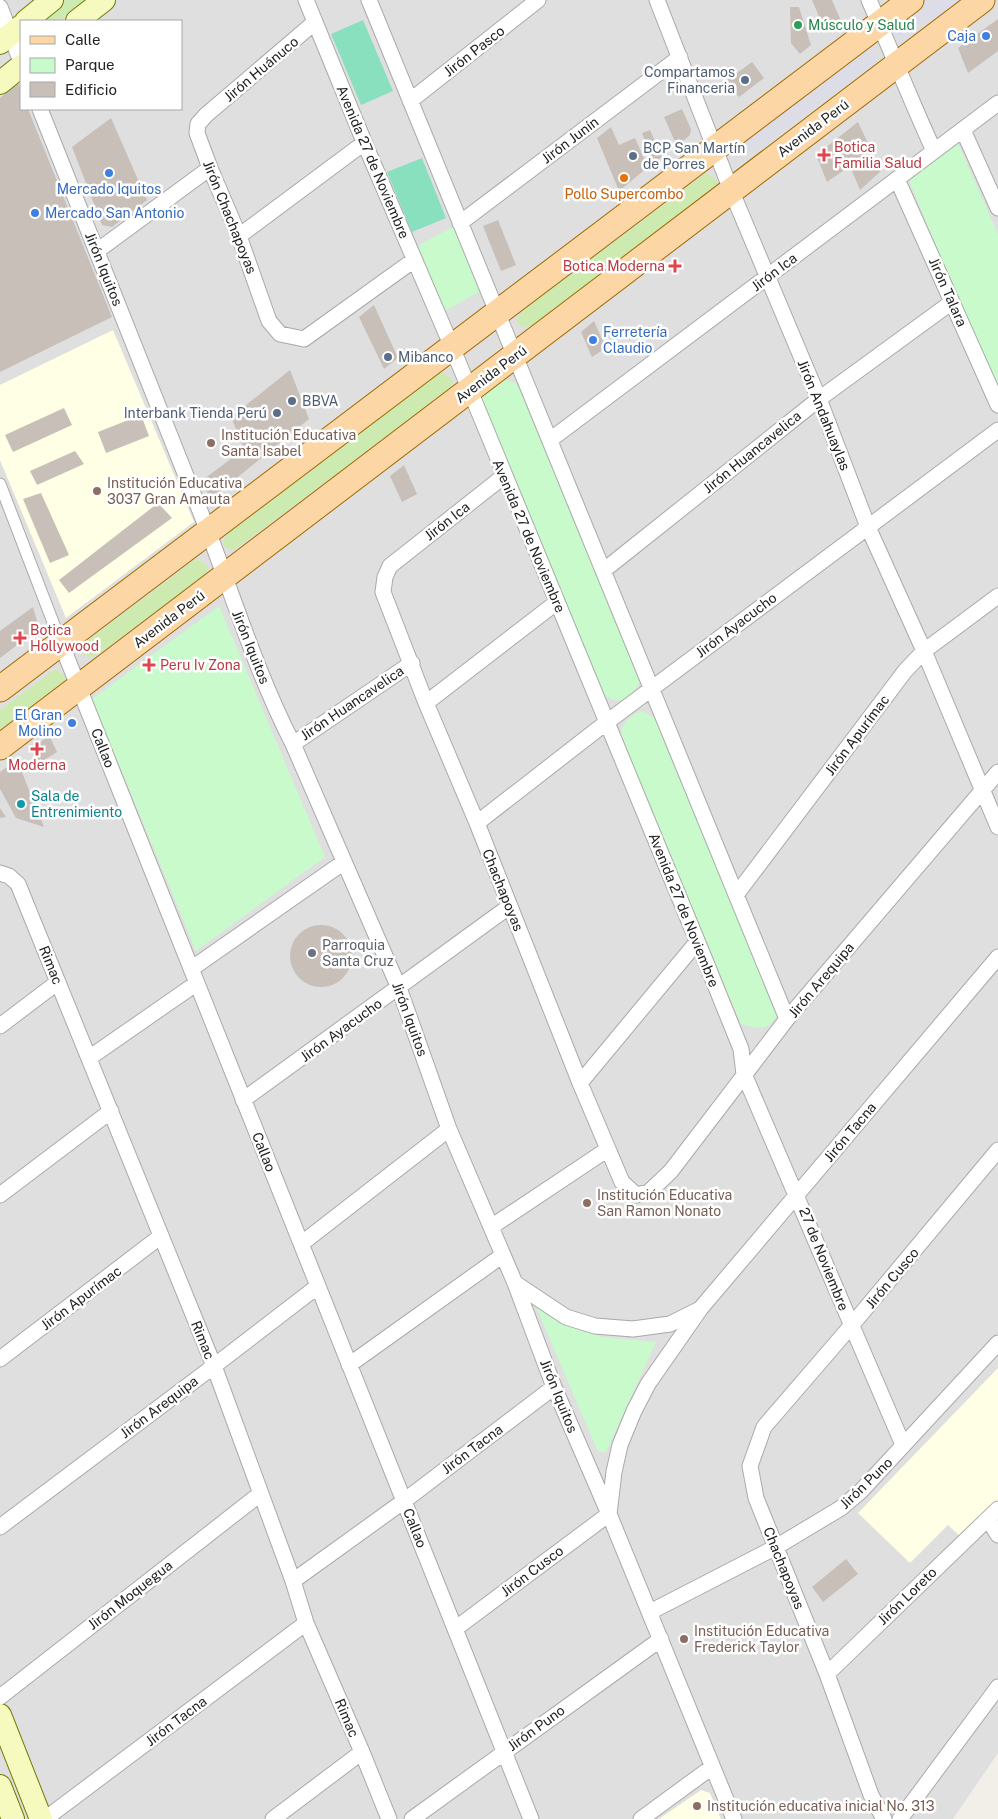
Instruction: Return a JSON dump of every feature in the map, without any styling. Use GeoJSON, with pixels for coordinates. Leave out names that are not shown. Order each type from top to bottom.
{"type":"FeatureCollection","features":[{"type":"Feature","properties":{"kind":"main road"},"geometry":{"type":"LineString","coordinates":[[28,20],[52,0]]}},
{"type":"Feature","properties":{"kind":"main road"},"geometry":{"type":"LineString","coordinates":[[78,20],[104,0]]}},
{"type":"Feature","properties":{"kind":"main road"},"geometry":{"type":"LineString","coordinates":[[0,689],[911,0]]}},
{"type":"Feature","properties":{"kind":"main road","name":"Avenida Perú"},"geometry":{"type":"LineString","coordinates":[[0,747],[982,0]]}},
{"type":"Feature","properties":{"kind":"main road"},"geometry":{"type":"LineString","coordinates":[[0,84],[20,67]]}},
{"type":"Feature","properties":{"kind":"main road"},"geometry":{"type":"LineString","coordinates":[[0,1715],[41,1819]]}},
{"type":"Feature","properties":{"kind":"main road"},"geometry":{"type":"LineString","coordinates":[[0,1786],[13,1819]]}},
{"type":"Feature","properties":{"kind":"street","name":"Avenida 27 de Noviembre"},"geometry":{"type":"LineString","coordinates":[[306,0],[364,143],[452,347],[741,1049],[744,1074]]}},
{"type":"Feature","properties":{"kind":"street"},"geometry":{"type":"LineString","coordinates":[[369,0],[787,1019]]}},
{"type":"Feature","properties":{"kind":"street","name":"Jirón Pasco"},"geometry":{"type":"LineString","coordinates":[[410,101],[538,0]]}},
{"type":"Feature","properties":{"kind":"street","name":"Jirón Andahuaylas"},"geometry":{"type":"LineString","coordinates":[[657,0],[767,277],[819,399],[868,526],[924,651],[998,827]]}},
{"type":"Feature","properties":{"kind":"street"},"geometry":{"type":"LineString","coordinates":[[869,0],[898,64],[906,91],[934,151]]}},
{"type":"Feature","properties":{"kind":"street"},"geometry":{"type":"LineString","coordinates":[[0,7],[15,31],[20,57]]}},
{"type":"Feature","properties":{"kind":"street","name":"Jirón Huánuco"},"geometry":{"type":"LineString","coordinates":[[206,115],[315,22]]}},
{"type":"Feature","properties":{"kind":"street","name":"Jirón Junín"},"geometry":{"type":"LineString","coordinates":[[460,222],[680,57]]}},
{"type":"Feature","properties":{"kind":"street","name":"Jirón Ica"},"geometry":{"type":"LineString","coordinates":[[550,440],[998,103]]}},
{"type":"Feature","properties":{"kind":"street","name":"Jirón Iquitos"},"geometry":{"type":"LineString","coordinates":[[40,110],[208,531],[281,721],[293,744],[399,988],[449,1129],[515,1283],[554,1387],[650,1612],[734,1819]]}},
{"type":"Feature","properties":{"kind":"street","name":"Jirón Chachapoyas"},"geometry":{"type":"LineString","coordinates":[[206,115],[198,124],[197,133],[239,236],[269,321],[280,334],[304,339],[414,260]]}},
{"type":"Feature","properties":{"kind":"street"},"geometry":{"type":"LineString","coordinates":[[963,130],[998,208]]}},
{"type":"Feature","properties":{"kind":"street"},"geometry":{"type":"LineString","coordinates":[[239,236],[364,143]]}},
{"type":"Feature","properties":{"kind":"street"},"geometry":{"type":"LineString","coordinates":[[97,251],[210,168]]}},
{"type":"Feature","properties":{"kind":"street","name":"Jirón Talara"},"geometry":{"type":"LineString","coordinates":[[897,179],[998,405]]}},
{"type":"Feature","properties":{"kind":"street","name":"Jirón Huancavelica"},"geometry":{"type":"LineString","coordinates":[[603,571],[819,399],[952,302]]}},
{"type":"Feature","properties":{"kind":"street","name":"Jirón Ayacucho"},"geometry":{"type":"LineString","coordinates":[[477,823],[607,722],[998,430]]}},
{"type":"Feature","properties":{"kind":"street","name":"Jirón Ica"},"geometry":{"type":"LineString","coordinates":[[390,566],[504,476]]}},
{"type":"Feature","properties":{"kind":"street","name":"Callao"},"geometry":{"type":"LineString","coordinates":[[0,484],[60,643],[531,1819]]}},
{"type":"Feature","properties":{"kind":"street","name":"Chachapoyas"},"geometry":{"type":"LineString","coordinates":[[390,566],[385,577],[383,592],[580,1083],[622,1182],[636,1195],[649,1192]]}},
{"type":"Feature","properties":{"kind":"street","name":"Jirón Apurímac"},"geometry":{"type":"LineString","coordinates":[[736,895],[900,679],[924,651],[998,596]]}},
{"type":"Feature","properties":{"kind":"street"},"geometry":{"type":"LineString","coordinates":[[426,702],[557,602]]}},
{"type":"Feature","properties":{"kind":"street","name":"Jirón Huancavelica"},"geometry":{"type":"LineString","coordinates":[[293,744],[412,663]]}},
{"type":"Feature","properties":{"kind":"street","name":"Jirón Arequipa"},"geometry":{"type":"LineString","coordinates":[[649,1192],[671,1172],[787,1019],[998,772]]}},
{"type":"Feature","properties":{"kind":"street"},"geometry":{"type":"LineString","coordinates":[[191,969],[344,862]]}},
{"type":"Feature","properties":{"kind":"street","name":"Rimac"},"geometry":{"type":"LineString","coordinates":[[0,873],[9,876],[18,884],[214,1366],[293,1582],[306,1623],[389,1819]]}},
{"type":"Feature","properties":{"kind":"street","name":"Jirón Ayacucho"},"geometry":{"type":"LineString","coordinates":[[243,1100],[510,906]]}},
{"type":"Feature","properties":{"kind":"street"},"geometry":{"type":"LineString","coordinates":[[580,1083],[697,942]]}},
{"type":"Feature","properties":{"kind":"street","name":"Jirón Tacna"},"geometry":{"type":"LineString","coordinates":[[609,1514],[614,1472],[620,1445],[634,1411],[648,1384],[701,1308],[998,957]]}},
{"type":"Feature","properties":{"kind":"street"},"geometry":{"type":"LineString","coordinates":[[0,1026],[58,982]]}},
{"type":"Feature","properties":{"kind":"street"},"geometry":{"type":"LineString","coordinates":[[89,1058],[197,983]]}},
{"type":"Feature","properties":{"kind":"street","name":"27 de Noviembre"},"geometry":{"type":"LineString","coordinates":[[744,1074],[903,1445]]}},
{"type":"Feature","properties":{"kind":"street"},"geometry":{"type":"LineString","coordinates":[[0,1195],[111,1112]]}},
{"type":"Feature","properties":{"kind":"street"},"geometry":{"type":"LineString","coordinates":[[301,1244],[449,1129]]}},
{"type":"Feature","properties":{"kind":"street"},"geometry":{"type":"LineString","coordinates":[[491,1227],[608,1149]]}},
{"type":"Feature","properties":{"kind":"street","name":"Jirón Cusco"},"geometry":{"type":"LineString","coordinates":[[764,1427],[998,1150]]}},
{"type":"Feature","properties":{"kind":"street","name":"Jirón Apurímac"},"geometry":{"type":"LineString","coordinates":[[0,1359],[161,1236]]}},
{"type":"Feature","properties":{"kind":"street"},"geometry":{"type":"LineString","coordinates":[[349,1365],[503,1255]]}},
{"type":"Feature","properties":{"kind":"street","name":"Jirón Tacna"},"geometry":{"type":"LineString","coordinates":[[515,1283],[566,1317],[595,1326],[633,1329],[670,1324],[701,1308]]}},
{"type":"Feature","properties":{"kind":"street","name":"Jirón Arequipa"},"geometry":{"type":"LineString","coordinates":[[0,1527],[318,1286]]}},
{"type":"Feature","properties":{"kind":"street","name":"Jirón Puno"},"geometry":{"type":"LineString","coordinates":[[650,1612],[776,1547],[841,1508],[861,1491],[998,1343]]}},
{"type":"Feature","properties":{"kind":"street","name":"Jirón Tacna"},"geometry":{"type":"LineString","coordinates":[[293,1582],[404,1501],[554,1387]]}},
{"type":"Feature","properties":{"kind":"street","name":"Chachapoyas"},"geometry":{"type":"LineString","coordinates":[[764,1427],[750,1466],[756,1498],[827,1674],[871,1795],[884,1819]]}},
{"type":"Feature","properties":{"kind":"street","name":"Jirón Moquegua"},"geometry":{"type":"LineString","coordinates":[[0,1697],[260,1494]]}},
{"type":"Feature","properties":{"kind":"street","name":"Jirón Cusco"},"geometry":{"type":"LineString","coordinates":[[455,1629],[609,1514]]}},
{"type":"Feature","properties":{"kind":"street"},"geometry":{"type":"LineString","coordinates":[[993,1514],[998,1535]]}},
{"type":"Feature","properties":{"kind":"street","name":"Jirón Loreto"},"geometry":{"type":"LineString","coordinates":[[827,1674],[993,1514]]}},
{"type":"Feature","properties":{"kind":"street","name":"Jirón Tacna"},"geometry":{"type":"LineString","coordinates":[[45,1819],[306,1623]]}},
{"type":"Feature","properties":{"kind":"street","name":"Jirón Puno"},"geometry":{"type":"LineString","coordinates":[[412,1819],[660,1639]]}},
{"type":"Feature","properties":{"kind":"street"},"geometry":{"type":"LineString","coordinates":[[900,1819],[998,1688]]}},
{"type":"Feature","properties":{"kind":"street"},"geometry":{"type":"LineString","coordinates":[[273,1819],[362,1752]]}},
{"type":"Feature","properties":{"kind":"street"},"geometry":{"type":"LineString","coordinates":[[641,1819],[712,1767]]}},
{"type":"Feature","properties":{"kind":"shaded area"},"geometry":{"type":"Polygon","coordinates":[[[0,0],[998,0],[998,1753],[953,1819],[0,1819],[0,0]]]}},
{"type":"Feature","properties":{"kind":"shaded area"},"geometry":{"type":"Polygon","coordinates":[[[927,0],[960,0],[933,21],[929,16],[916,26],[919,31],[906,40],[898,41],[892,33],[893,27],[907,15],[910,19],[923,10],[920,5],[927,0]]]}},
{"type":"Feature","properties":{"kind":"shaded area"},"geometry":{"type":"Polygon","coordinates":[[[866,48],[875,51],[877,56],[876,63],[748,155],[743,158],[736,158],[732,155],[730,149],[866,48]]]}},
{"type":"Feature","properties":{"kind":"shaded area","name":"Institución Educativa 3037 Gran Amauta"},"geometry":{"type":"Polygon","coordinates":[[[113,330],[194,522],[66,618],[0,460],[0,385],[113,330]]]}},
{"type":"Feature","properties":{"kind":"shaded area"},"geometry":{"type":"Polygon","coordinates":[[[998,1368],[998,1501],[962,1538],[948,1525],[910,1563],[858,1513],[998,1368]]]}},
{"type":"Feature","properties":{"kind":"shaded area","name":"Institución educativa inicial No. 313"},"geometry":{"type":"Polygon","coordinates":[[[701,1790],[710,1793],[721,1819],[659,1819],[701,1790]]]}},
{"type":"Feature","properties":{"kind":"green space"},"geometry":{"type":"Polygon","coordinates":[[[64,0],[87,0],[60,20],[39,20],[64,0]]]}},
{"type":"Feature","properties":{"kind":"green space"},"geometry":{"type":"Polygon","coordinates":[[[363,20],[393,91],[361,105],[331,34],[363,20]]]}},
{"type":"Feature","properties":{"kind":"green space"},"geometry":{"type":"Polygon","coordinates":[[[957,141],[998,234],[998,396],[908,178],[957,141]]]}},
{"type":"Feature","properties":{"kind":"green space"},"geometry":{"type":"Polygon","coordinates":[[[422,158],[446,218],[412,232],[387,172],[422,158]]]}},
{"type":"Feature","properties":{"kind":"green space"},"geometry":{"type":"Polygon","coordinates":[[[706,173],[718,183],[715,190],[531,326],[525,327],[517,324],[517,319],[522,311],[706,173]]]}},
{"type":"Feature","properties":{"kind":"green space"},"geometry":{"type":"Polygon","coordinates":[[[456,225],[482,290],[443,312],[414,248],[456,225]]]}},
{"type":"Feature","properties":{"kind":"green space"},"geometry":{"type":"Polygon","coordinates":[[[441,372],[451,378],[453,382],[450,389],[237,548],[232,550],[224,547],[223,542],[228,533],[441,372]]]}},
{"type":"Feature","properties":{"kind":"green space"},"geometry":{"type":"Polygon","coordinates":[[[504,379],[519,385],[639,672],[640,681],[629,700],[619,701],[612,699],[605,696],[598,689],[482,406],[483,396],[487,388],[495,382],[504,379]]]}},
{"type":"Feature","properties":{"kind":"green space"},"geometry":{"type":"Polygon","coordinates":[[[196,559],[206,564],[208,569],[205,575],[96,656],[90,657],[82,654],[81,649],[87,641],[196,559]]]}},
{"type":"Feature","properties":{"kind":"green space"},"geometry":{"type":"Polygon","coordinates":[[[219,606],[325,857],[196,951],[92,699],[219,606]]]}},
{"type":"Feature","properties":{"kind":"green space"},"geometry":{"type":"Polygon","coordinates":[[[55,669],[64,675],[66,680],[63,686],[0,733],[0,710],[55,669]]]}},
{"type":"Feature","properties":{"kind":"green space"},"geometry":{"type":"Polygon","coordinates":[[[641,711],[662,724],[776,1003],[777,1016],[769,1026],[756,1028],[741,1024],[619,739],[626,722],[641,711]]]}},
{"type":"Feature","properties":{"kind":"green space"},"geometry":{"type":"Polygon","coordinates":[[[534,1302],[565,1325],[602,1337],[656,1342],[606,1452],[598,1452],[534,1302]]]}},
{"type":"Feature","properties":{"kind":"building"},"geometry":{"type":"Polygon","coordinates":[[[812,0],[832,0],[841,21],[826,33],[812,0]]]}},
{"type":"Feature","properties":{"kind":"building","name":"Músculo y Salud"},"geometry":{"type":"Polygon","coordinates":[[[790,7],[799,7],[811,45],[800,54],[791,43],[790,7]]]}},
{"type":"Feature","properties":{"kind":"building"},"geometry":{"type":"Polygon","coordinates":[[[998,19],[998,51],[968,73],[958,48],[998,19]]]}},
{"type":"Feature","properties":{"kind":"building","name":"Compartamos Financeria"},"geometry":{"type":"Polygon","coordinates":[[[752,62],[764,78],[739,97],[726,81],[752,62]]]}},
{"type":"Feature","properties":{"kind":"building","name":"Mercado San Antonio"},"geometry":{"type":"Polygon","coordinates":[[[18,83],[20,88],[20,110],[28,110],[112,317],[0,372],[0,98],[18,83]]]}},
{"type":"Feature","properties":{"kind":"building"},"geometry":{"type":"Polygon","coordinates":[[[682,109],[691,129],[690,135],[677,146],[664,117],[682,109]]]}},
{"type":"Feature","properties":{"kind":"building","name":"Mercado Iquitos"},"geometry":{"type":"Polygon","coordinates":[[[111,118],[147,200],[112,227],[102,225],[72,147],[111,118]]]}},
{"type":"Feature","properties":{"kind":"building"},"geometry":{"type":"Polygon","coordinates":[[[858,122],[881,171],[860,190],[850,166],[827,182],[816,155],[858,122]]]}},
{"type":"Feature","properties":{"kind":"building"},"geometry":{"type":"Polygon","coordinates":[[[611,127],[619,145],[635,138],[648,167],[619,191],[597,138],[611,127]]]}},
{"type":"Feature","properties":{"kind":"building"},"geometry":{"type":"Polygon","coordinates":[[[650,130],[662,157],[654,163],[642,133],[650,130]]]}},
{"type":"Feature","properties":{"kind":"building"},"geometry":{"type":"Polygon","coordinates":[[[498,220],[516,265],[501,271],[483,226],[498,220]]]}},
{"type":"Feature","properties":{"kind":"building"},"geometry":{"type":"Polygon","coordinates":[[[374,305],[398,358],[384,369],[359,317],[374,305]]]}},
{"type":"Feature","properties":{"kind":"building","name":"Ferretería Claudio"},"geometry":{"type":"Polygon","coordinates":[[[594,321],[606,348],[592,357],[581,332],[594,321]]]}},
{"type":"Feature","properties":{"kind":"building"},"geometry":{"type":"Polygon","coordinates":[[[290,370],[309,419],[216,495],[208,493],[200,482],[244,449],[231,417],[290,370]]]}},
{"type":"Feature","properties":{"kind":"building"},"geometry":{"type":"Polygon","coordinates":[[[64,408],[72,425],[13,452],[5,435],[64,408]]]}},
{"type":"Feature","properties":{"kind":"building"},"geometry":{"type":"Polygon","coordinates":[[[141,415],[149,436],[106,453],[98,432],[141,415]]]}},
{"type":"Feature","properties":{"kind":"building"},"geometry":{"type":"Polygon","coordinates":[[[75,451],[84,464],[37,485],[30,471],[75,451]]]}},
{"type":"Feature","properties":{"kind":"building"},"geometry":{"type":"Polygon","coordinates":[[[404,465],[417,494],[402,502],[390,476],[404,465]]]}},
{"type":"Feature","properties":{"kind":"building"},"geometry":{"type":"Polygon","coordinates":[[[41,493],[69,555],[50,563],[23,499],[41,493]]]}},
{"type":"Feature","properties":{"kind":"building"},"geometry":{"type":"Polygon","coordinates":[[[158,503],[172,518],[69,593],[59,580],[158,503]]]}},
{"type":"Feature","properties":{"kind":"building"},"geometry":{"type":"Polygon","coordinates":[[[33,607],[38,624],[37,630],[0,658],[0,631],[33,607]]]}},
{"type":"Feature","properties":{"kind":"building"},"geometry":{"type":"Polygon","coordinates":[[[49,735],[57,752],[38,764],[32,749],[49,735]]]}},
{"type":"Feature","properties":{"kind":"building","name":"Sala de Entrenimiento"},"geometry":{"type":"Polygon","coordinates":[[[17,760],[44,827],[16,818],[0,789],[0,772],[17,760]]]}},
{"type":"Feature","properties":{"kind":"building"},"geometry":{"type":"Polygon","coordinates":[[[0,808],[6,817],[0,818],[0,808]]]}},
{"type":"Feature","properties":{"kind":"building"},"geometry":{"type":"Polygon","coordinates":[[[321,925],[338,930],[343,934],[347,939],[352,956],[347,973],[343,978],[338,982],[321,987],[304,982],[299,978],[295,973],[290,956],[295,939],[299,934],[304,930],[321,925]]]}},
{"type":"Feature","properties":{"kind":"building"},"geometry":{"type":"Polygon","coordinates":[[[846,1559],[858,1574],[823,1602],[812,1587],[846,1559]]]}},
{"type":"Feature","properties":{"kind":"place","name":"Músculo y Salud"},"geometry":{"type":"Point","coordinates":[798,25]}},
{"type":"Feature","properties":{"kind":"place","name":"Caja"},"geometry":{"type":"Point","coordinates":[986,36]}},
{"type":"Feature","properties":{"kind":"place","name":"Compartamos Financeria"},"geometry":{"type":"Point","coordinates":[745,80]}},
{"type":"Feature","properties":{"kind":"place","name":"Botica Familia Salud"},"geometry":{"type":"Point","coordinates":[824,155]}},
{"type":"Feature","properties":{"kind":"place","name":"BCP San Martín de Porres"},"geometry":{"type":"Point","coordinates":[633,156]}},
{"type":"Feature","properties":{"kind":"place","name":"Mercado Iquitos"},"geometry":{"type":"Point","coordinates":[109,173]}},
{"type":"Feature","properties":{"kind":"place","name":"Pollo Supercombo"},"geometry":{"type":"Point","coordinates":[624,178]}},
{"type":"Feature","properties":{"kind":"place","name":"Mercado San Antonio"},"geometry":{"type":"Point","coordinates":[35,213]}},
{"type":"Feature","properties":{"kind":"place","name":"Botica Moderna"},"geometry":{"type":"Point","coordinates":[675,266]}},
{"type":"Feature","properties":{"kind":"place","name":"Ferretería Claudio"},"geometry":{"type":"Point","coordinates":[593,340]}},
{"type":"Feature","properties":{"kind":"place","name":"Mibanco"},"geometry":{"type":"Point","coordinates":[388,357]}},
{"type":"Feature","properties":{"kind":"place","name":"BBVA"},"geometry":{"type":"Point","coordinates":[292,401]}},
{"type":"Feature","properties":{"kind":"place","name":"Interbank Tienda Perú"},"geometry":{"type":"Point","coordinates":[277,413]}},
{"type":"Feature","properties":{"kind":"place","name":"Institución Educativa Santa Isabel"},"geometry":{"type":"Point","coordinates":[211,443]}},
{"type":"Feature","properties":{"kind":"place","name":"Institución Educativa 3037 Gran Amauta"},"geometry":{"type":"Point","coordinates":[97,491]}},
{"type":"Feature","properties":{"kind":"place","name":"Botica Hollywood"},"geometry":{"type":"Point","coordinates":[20,638]}},
{"type":"Feature","properties":{"kind":"place","name":"Peru Iv Zona"},"geometry":{"type":"Point","coordinates":[149,665]}},
{"type":"Feature","properties":{"kind":"place","name":"El Gran Molino"},"geometry":{"type":"Point","coordinates":[72,723]}},
{"type":"Feature","properties":{"kind":"place","name":"Moderna"},"geometry":{"type":"Point","coordinates":[37,749]}},
{"type":"Feature","properties":{"kind":"place","name":"Sala de Entrenimiento"},"geometry":{"type":"Point","coordinates":[21,804]}},
{"type":"Feature","properties":{"kind":"place","name":"Parroquia Santa Cruz"},"geometry":{"type":"Point","coordinates":[312,953]}},
{"type":"Feature","properties":{"kind":"place","name":"Institución Educativa San Ramon Nonato"},"geometry":{"type":"Point","coordinates":[587,1203]}},
{"type":"Feature","properties":{"kind":"place","name":"Institución Educativa Frederick Taylor"},"geometry":{"type":"Point","coordinates":[684,1639]}},
{"type":"Feature","properties":{"kind":"place","name":"Institución educativa inicial No. 313"},"geometry":{"type":"Point","coordinates":[697,1806]}}]}
